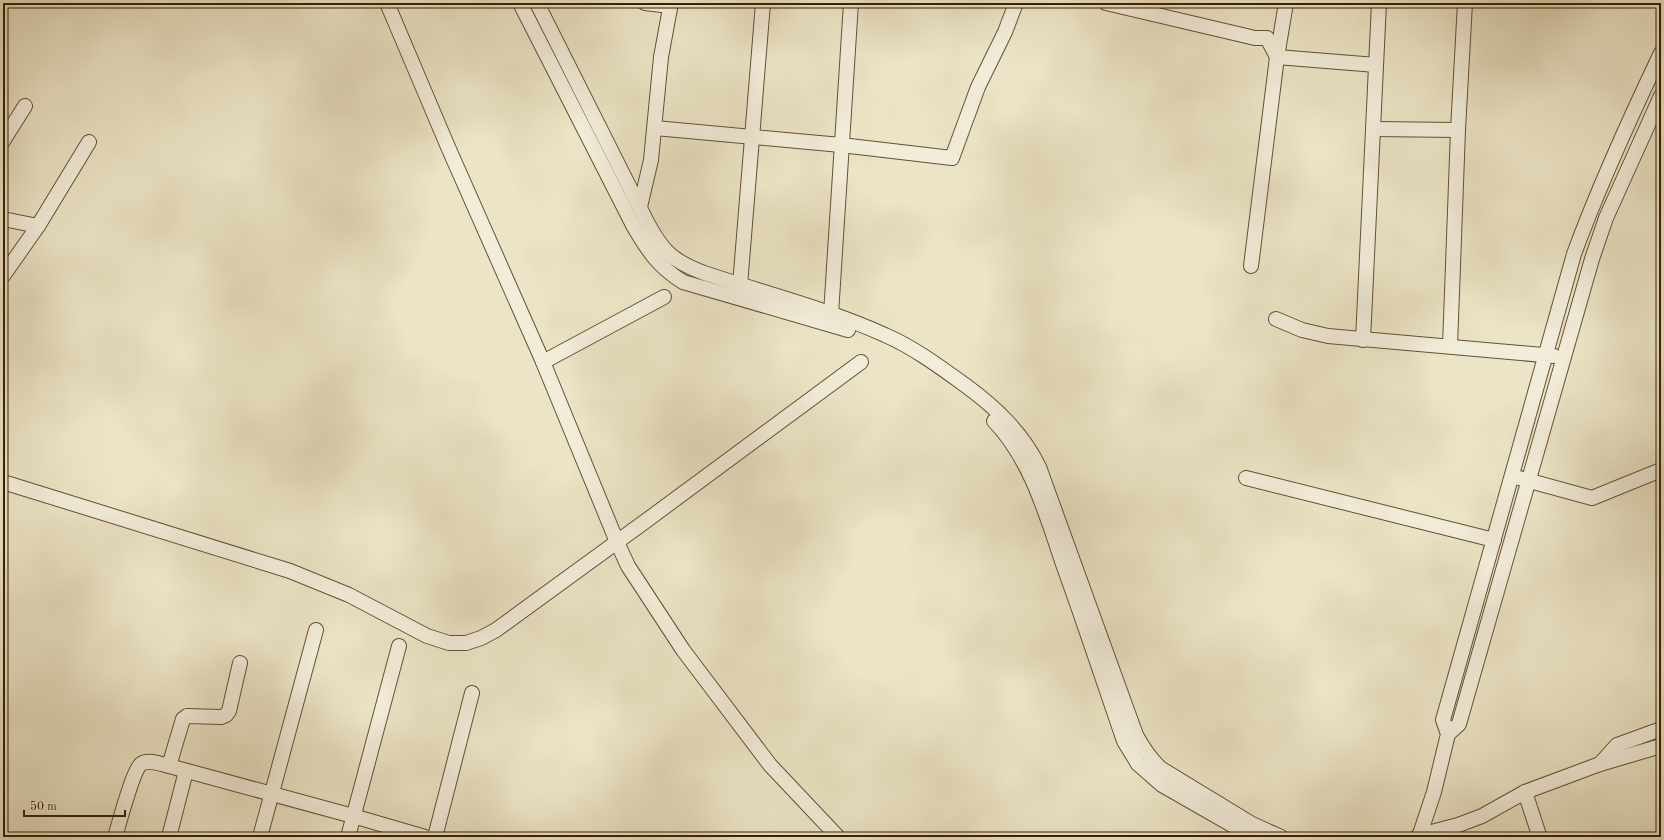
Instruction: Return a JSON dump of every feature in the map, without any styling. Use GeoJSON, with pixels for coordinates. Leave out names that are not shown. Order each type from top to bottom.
{"type":"FeatureCollection","features":[{"type":"Feature","properties":{"kind":"street"},"geometry":{"type":"LineString","coordinates":[[387,3],[448,147],[543,362],[628,566],[683,650],[770,765],[838,837]]}},
{"type":"Feature","properties":{"kind":"street"},"geometry":{"type":"LineString","coordinates":[[520,3],[634,228],[647,249],[665,270],[683,282],[698,287],[831,324],[868,337],[936,370],[970,389],[1002,416],[1018,432],[1033,454],[1136,735],[1151,759],[1160,768],[1252,824],[1280,837]]}},
{"type":"Feature","properties":{"kind":"street"},"geometry":{"type":"LineString","coordinates":[[537,3],[640,207],[657,239],[670,256],[690,268],[831,314],[886,335],[936,370],[994,421],[1012,443],[1023,460],[1052,532],[1124,741],[1130,753],[1148,774],[1162,785],[1253,837]]}},
{"type":"Feature","properties":{"kind":"street"},"geometry":{"type":"LineString","coordinates":[[640,207],[651,160],[661,57],[671,5],[645,3]]}},
{"type":"Feature","properties":{"kind":"street"},"geometry":{"type":"LineString","coordinates":[[740,285],[763,3]]}},
{"type":"Feature","properties":{"kind":"street"},"geometry":{"type":"LineString","coordinates":[[831,314],[851,3]]}},
{"type":"Feature","properties":{"kind":"street"},"geometry":{"type":"LineString","coordinates":[[655,128],[842,145],[952,158],[978,87],[1016,3]]}},
{"type":"Feature","properties":{"kind":"street"},"geometry":{"type":"LineString","coordinates":[[1106,3],[1255,38],[1267,38],[1278,57]]}},
{"type":"Feature","properties":{"kind":"street"},"geometry":{"type":"LineString","coordinates":[[1251,266],[1286,3]]}},
{"type":"Feature","properties":{"kind":"street"},"geometry":{"type":"LineString","coordinates":[[1363,340],[1379,3]]}},
{"type":"Feature","properties":{"kind":"street"},"geometry":{"type":"LineString","coordinates":[[1450,346],[1458,130],[1465,3]]}},
{"type":"Feature","properties":{"kind":"street"},"geometry":{"type":"LineString","coordinates":[[1419,836],[1434,792],[1448,734],[1443,720],[1574,254],[1639,99],[1661,52]]}},
{"type":"Feature","properties":{"kind":"street"},"geometry":{"type":"LineString","coordinates":[[1278,57],[1376,65]]}},
{"type":"Feature","properties":{"kind":"street"},"geometry":{"type":"LineString","coordinates":[[1448,734],[1459,724],[1592,259],[1606,218],[1661,96]]}},
{"type":"Feature","properties":{"kind":"street"},"geometry":{"type":"LineString","coordinates":[[3,141],[26,106]]}},
{"type":"Feature","properties":{"kind":"street"},"geometry":{"type":"LineString","coordinates":[[1373,129],[1458,130]]}},
{"type":"Feature","properties":{"kind":"street"},"geometry":{"type":"LineString","coordinates":[[3,276],[38,226],[89,142]]}},
{"type":"Feature","properties":{"kind":"street"},"geometry":{"type":"LineString","coordinates":[[3,219],[38,226]]}},
{"type":"Feature","properties":{"kind":"street"},"geometry":{"type":"LineString","coordinates":[[543,362],[664,297]]}},
{"type":"Feature","properties":{"kind":"street"},"geometry":{"type":"LineString","coordinates":[[1276,319],[1302,330],[1328,336],[1564,357]]}},
{"type":"Feature","properties":{"kind":"street"},"geometry":{"type":"LineString","coordinates":[[3,482],[290,571],[349,595],[427,636],[449,643],[466,642],[481,638],[496,630],[861,362]]}},
{"type":"Feature","properties":{"kind":"street"},"geometry":{"type":"LineString","coordinates":[[1512,476],[1592,498],[1661,470]]}},
{"type":"Feature","properties":{"kind":"street"},"geometry":{"type":"LineString","coordinates":[[1246,478],[1494,540]]}},
{"type":"Feature","properties":{"kind":"street"},"geometry":{"type":"LineString","coordinates":[[260,837],[316,630]]}},
{"type":"Feature","properties":{"kind":"street"},"geometry":{"type":"LineString","coordinates":[[348,837],[399,646]]}},
{"type":"Feature","properties":{"kind":"street"},"geometry":{"type":"LineString","coordinates":[[169,766],[183,719],[187,716],[221,717],[226,715],[229,711],[240,663]]}},
{"type":"Feature","properties":{"kind":"street"},"geometry":{"type":"LineString","coordinates":[[435,837],[472,693]]}},
{"type":"Feature","properties":{"kind":"street"},"geometry":{"type":"LineString","coordinates":[[1600,764],[1617,745],[1661,729]]}},
{"type":"Feature","properties":{"kind":"street"},"geometry":{"type":"LineString","coordinates":[[1419,836],[1458,825],[1482,816],[1525,792],[1600,764],[1661,746]]}},
{"type":"Feature","properties":{"kind":"street"},"geometry":{"type":"LineString","coordinates":[[115,837],[138,768],[142,763],[146,762],[169,766],[425,837]]}},
{"type":"Feature","properties":{"kind":"street"},"geometry":{"type":"LineString","coordinates":[[169,837],[186,771]]}},
{"type":"Feature","properties":{"kind":"street"},"geometry":{"type":"LineString","coordinates":[[1525,792],[1539,835],[1538,837]]}}]}
